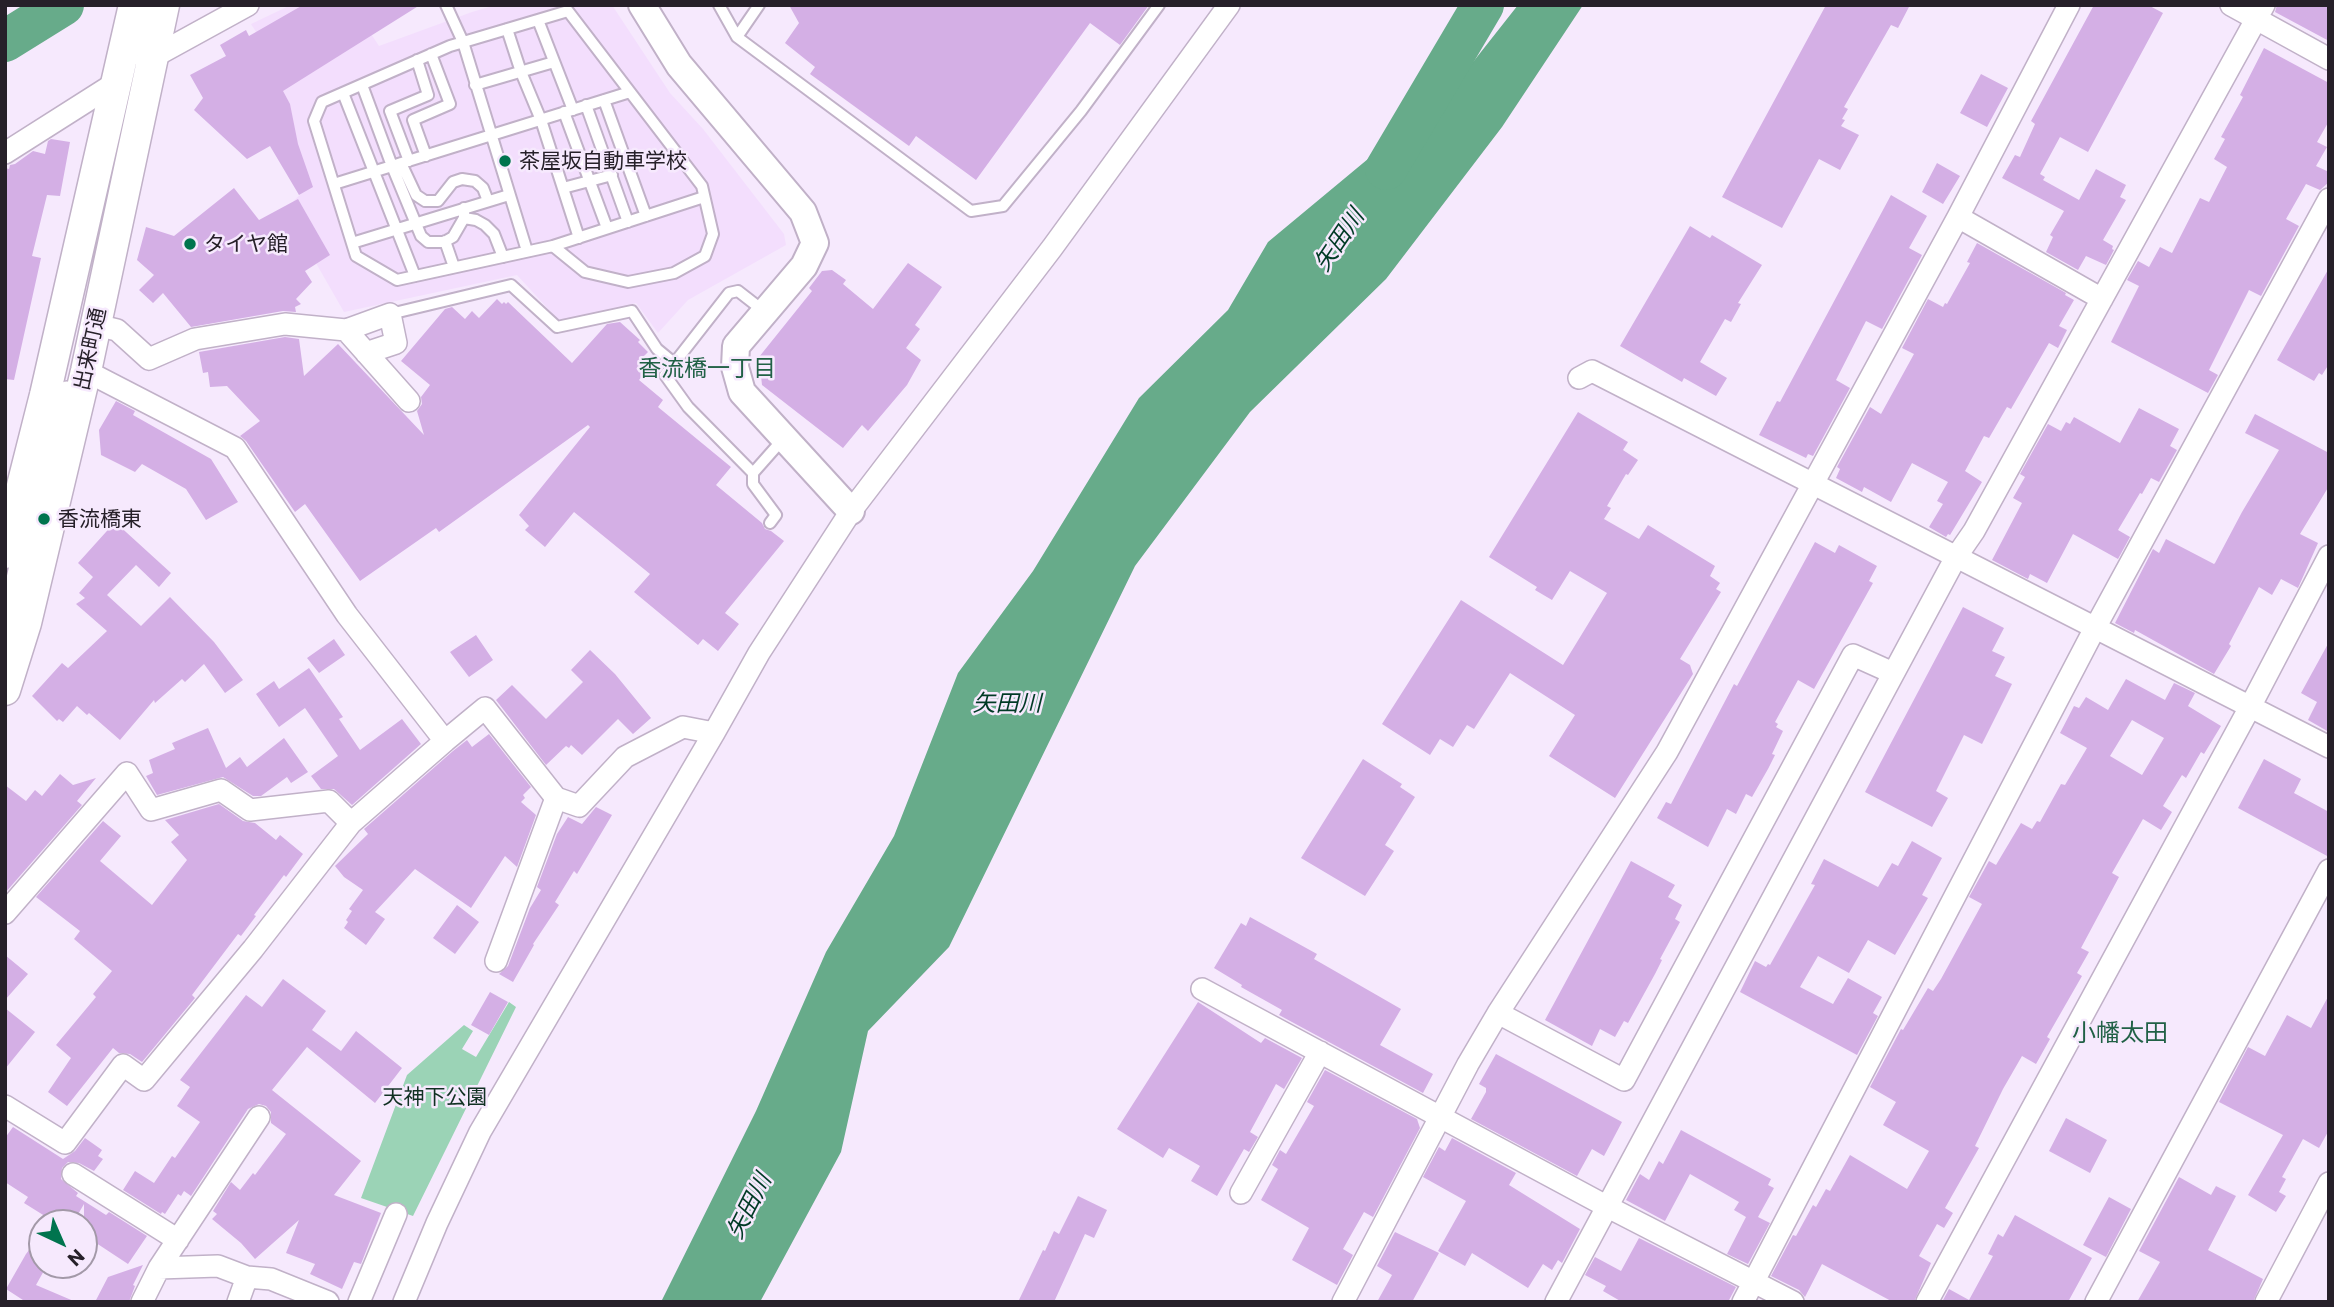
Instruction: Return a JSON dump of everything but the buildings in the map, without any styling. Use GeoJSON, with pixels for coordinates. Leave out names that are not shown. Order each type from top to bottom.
{"type":"FeatureCollection","features":[{"type":"Feature","properties":{"kind":"main road","name":"出来町通"},"geometry":{"type":"LineString","coordinates":[[8,543],[48,382],[134,5]]}},
{"type":"Feature","properties":{"kind":"main road","name":"出来町通"},"geometry":{"type":"LineString","coordinates":[[8,681],[15,620],[86,371],[159,30]]}},
{"type":"Feature","properties":{"kind":"street"},"geometry":{"type":"LineString","coordinates":[[5,153],[115,84],[159,30],[248,5]]}},
{"type":"Feature","properties":{"kind":"street"},"geometry":{"type":"LineString","coordinates":[[642,5],[679,65],[803,212],[816,243],[804,267],[736,346],[735,367],[742,392],[851,511]]}},
{"type":"Feature","properties":{"kind":"street"},"geometry":{"type":"LineString","coordinates":[[404,1302],[437,1223],[480,1132],[759,653],[851,511],[1052,248],[1229,5]]}},
{"type":"Feature","properties":{"kind":"street"},"geometry":{"type":"LineString","coordinates":[[1343,1302],[1440,1116],[1498,1013],[1667,752],[1958,217],[2069,5]]}},
{"type":"Feature","properties":{"kind":"street"},"geometry":{"type":"LineString","coordinates":[[2231,5],[2260,12],[2329,59]]}},
{"type":"Feature","properties":{"kind":"street"},"geometry":{"type":"LineString","coordinates":[[1556,1302],[1956,557],[1973,531],[2260,12]]}},
{"type":"Feature","properties":{"kind":"street"},"geometry":{"type":"LineString","coordinates":[[1743,1302],[2095,628],[2329,199]]}},
{"type":"Feature","properties":{"kind":"street"},"geometry":{"type":"LineString","coordinates":[[1958,217],[2102,299]]}},
{"type":"Feature","properties":{"kind":"street"},"geometry":{"type":"LineString","coordinates":[[15,620],[16,582],[31,518],[118,219]]}},
{"type":"Feature","properties":{"kind":"street"},"geometry":{"type":"LineString","coordinates":[[96,325],[117,330],[149,359],[195,339],[285,324],[346,330],[390,314],[397,343],[366,353]]}},
{"type":"Feature","properties":{"kind":"street"},"geometry":{"type":"LineString","coordinates":[[346,330],[409,401]]}},
{"type":"Feature","properties":{"kind":"street"},"geometry":{"type":"LineString","coordinates":[[86,371],[235,448],[347,615],[445,741]]}},
{"type":"Feature","properties":{"kind":"street"},"geometry":{"type":"LineString","coordinates":[[1579,378],[1592,371],[2329,747]]}},
{"type":"Feature","properties":{"kind":"street"},"geometry":{"type":"LineString","coordinates":[[5,584],[8,543]]}},
{"type":"Feature","properties":{"kind":"street"},"geometry":{"type":"LineString","coordinates":[[1927,1302],[2329,556]]}},
{"type":"Feature","properties":{"kind":"street"},"geometry":{"type":"LineString","coordinates":[[1498,1013],[1623,1080],[1853,655],[1893,674]]}},
{"type":"Feature","properties":{"kind":"street"},"geometry":{"type":"LineString","coordinates":[[5,1107],[65,1143],[123,1065],[144,1080],[253,949],[351,823],[485,708],[556,798],[579,806],[625,757],[683,727],[714,733]]}},
{"type":"Feature","properties":{"kind":"street"},"geometry":{"type":"LineString","coordinates":[[5,913],[127,773],[151,810],[221,790],[250,810],[329,801],[351,823]]}},
{"type":"Feature","properties":{"kind":"street"},"geometry":{"type":"LineString","coordinates":[[496,961],[556,798]]}},
{"type":"Feature","properties":{"kind":"street"},"geometry":{"type":"LineString","coordinates":[[2096,1302],[2329,870]]}},
{"type":"Feature","properties":{"kind":"street"},"geometry":{"type":"LineString","coordinates":[[1202,989],[1606,1206],[1793,1302]]}},
{"type":"Feature","properties":{"kind":"street"},"geometry":{"type":"LineString","coordinates":[[1241,1193],[1320,1052]]}},
{"type":"Feature","properties":{"kind":"street"},"geometry":{"type":"LineString","coordinates":[[142,1302],[159,1268],[259,1117]]}},
{"type":"Feature","properties":{"kind":"street"},"geometry":{"type":"LineString","coordinates":[[73,1174],[178,1240]]}},
{"type":"Feature","properties":{"kind":"street"},"geometry":{"type":"LineString","coordinates":[[2266,1302],[2329,1183]]}},
{"type":"Feature","properties":{"kind":"street"},"geometry":{"type":"LineString","coordinates":[[359,1302],[396,1214]]}},
{"type":"Feature","properties":{"kind":"street"},"geometry":{"type":"LineString","coordinates":[[159,1268],[218,1266],[247,1277],[271,1279],[328,1302]]}},
{"type":"Feature","properties":{"kind":"street"},"geometry":{"type":"LineString","coordinates":[[239,1302],[247,1277]]}},
{"type":"Feature","properties":{"kind":"lane"},"geometry":{"type":"LineString","coordinates":[[446,5],[463,42],[527,251]]}},
{"type":"Feature","properties":{"kind":"lane"},"geometry":{"type":"LineString","coordinates":[[719,5],[737,37],[971,211],[1003,206],[1081,111],[1159,5]]}},
{"type":"Feature","properties":{"kind":"lane"},"geometry":{"type":"LineString","coordinates":[[737,37],[758,5]]}},
{"type":"Feature","properties":{"kind":"lane"},"geometry":{"type":"LineString","coordinates":[[553,246],[585,272],[628,282],[674,273],[705,256],[713,234],[705,197],[702,186],[568,11],[463,42],[322,102],[314,121],[356,256],[397,280],[553,246],[705,197]]}},
{"type":"Feature","properties":{"kind":"lane"},"geometry":{"type":"LineString","coordinates":[[538,20],[607,228]]}},
{"type":"Feature","properties":{"kind":"lane"},"geometry":{"type":"LineString","coordinates":[[507,29],[541,120],[579,238]]}},
{"type":"Feature","properties":{"kind":"lane"},"geometry":{"type":"LineString","coordinates":[[426,156],[413,120],[450,104],[431,54]]}},
{"type":"Feature","properties":{"kind":"lane"},"geometry":{"type":"LineString","coordinates":[[417,60],[428,95],[390,111],[416,224],[421,236],[428,242],[445,242],[453,237],[464,214]]}},
{"type":"Feature","properties":{"kind":"lane"},"geometry":{"type":"LineString","coordinates":[[475,85],[554,62]]}},
{"type":"Feature","properties":{"kind":"lane"},"geometry":{"type":"LineString","coordinates":[[362,85],[415,195],[425,201],[438,201]]}},
{"type":"Feature","properties":{"kind":"lane"},"geometry":{"type":"LineString","coordinates":[[334,184],[630,92]]}},
{"type":"Feature","properties":{"kind":"lane"},"geometry":{"type":"LineString","coordinates":[[343,93],[415,276]]}},
{"type":"Feature","properties":{"kind":"lane"},"geometry":{"type":"LineString","coordinates":[[604,100],[646,216]]}},
{"type":"Feature","properties":{"kind":"lane"},"geometry":{"type":"LineString","coordinates":[[586,105],[628,222]]}},
{"type":"Feature","properties":{"kind":"lane"},"geometry":{"type":"LineString","coordinates":[[563,188],[612,175]]}},
{"type":"Feature","properties":{"kind":"lane"},"geometry":{"type":"LineString","coordinates":[[438,201],[453,182],[462,179],[475,181],[483,188],[488,201]]}},
{"type":"Feature","properties":{"kind":"lane"},"geometry":{"type":"LineString","coordinates":[[352,243],[442,216],[464,214],[488,201],[509,195]]}},
{"type":"Feature","properties":{"kind":"lane"},"geometry":{"type":"LineString","coordinates":[[438,201],[442,216]]}},
{"type":"Feature","properties":{"kind":"lane"},"geometry":{"type":"LineString","coordinates":[[464,214],[485,225],[494,234],[503,257]]}},
{"type":"Feature","properties":{"kind":"lane"},"geometry":{"type":"LineString","coordinates":[[445,242],[454,267]]}},
{"type":"Feature","properties":{"kind":"lane"},"geometry":{"type":"LineString","coordinates":[[390,314],[511,285],[557,327],[632,311],[657,349],[674,363]]}},
{"type":"Feature","properties":{"kind":"lane"},"geometry":{"type":"LineString","coordinates":[[753,473],[688,407],[665,375],[729,293],[738,291],[765,312]]}},
{"type":"Feature","properties":{"kind":"lane"},"geometry":{"type":"LineString","coordinates":[[770,523],[776,515],[752,484],[753,473],[784,438]]}},
{"type":"Feature","properties":{"kind":"shaded area","name":"茶屋坂自動車学校"},"geometry":{"type":"Polygon","coordinates":[[[291,5],[352,5],[379,46],[496,5],[612,5],[670,93],[703,129],[784,234],[786,245],[688,300],[658,333],[636,303],[562,324],[517,275],[344,312],[285,209],[302,193],[246,104],[287,80],[251,24],[291,5]]]}},
{"type":"Feature","properties":{"kind":"green space","name":"天神下公園"},"geometry":{"type":"Polygon","coordinates":[[[509,1002],[516,1007],[413,1216],[361,1198],[407,1075],[464,1025],[473,1031],[462,1049],[476,1057],[509,1002]]]}},
{"type":"Feature","properties":{"kind":"water","name":"矢田川"},"geometry":{"type":"Polygon","coordinates":[[[1518,5],[1583,5],[1502,127],[1386,279],[1250,412],[1135,566],[949,947],[868,1031],[841,1152],[760,1302],[661,1302],[756,1111],[826,952],[894,836],[958,673],[1033,571],[1139,398],[1228,310],[1268,242],[1451,90],[1518,5]]]}},
{"type":"Feature","properties":{"kind":"waterway"},"geometry":{"type":"LineString","coordinates":[[5,41],[63,5]]}},
{"type":"Feature","properties":{"kind":"waterway","name":"矢田川"},"geometry":{"type":"LineString","coordinates":[[1386,169],[1483,5]]}},
{"type":"Feature","properties":{"kind":"place","name":"茶屋坂自動車学校"},"geometry":{"type":"Point","coordinates":[505,161]}},
{"type":"Feature","properties":{"kind":"place","name":"タイヤ館"},"geometry":{"type":"Point","coordinates":[190,244]}},
{"type":"Feature","properties":{"kind":"place","name":"香流橋東"},"geometry":{"type":"Point","coordinates":[44,519]}},
{"type":"Feature","properties":{"kind":"district","name":"香流橋一丁目"},"geometry":{"type":"Point","coordinates":[707,368]}},
{"type":"Feature","properties":{"kind":"district","name":"小幡太田"},"geometry":{"type":"Point","coordinates":[2120,1033]}}]}
